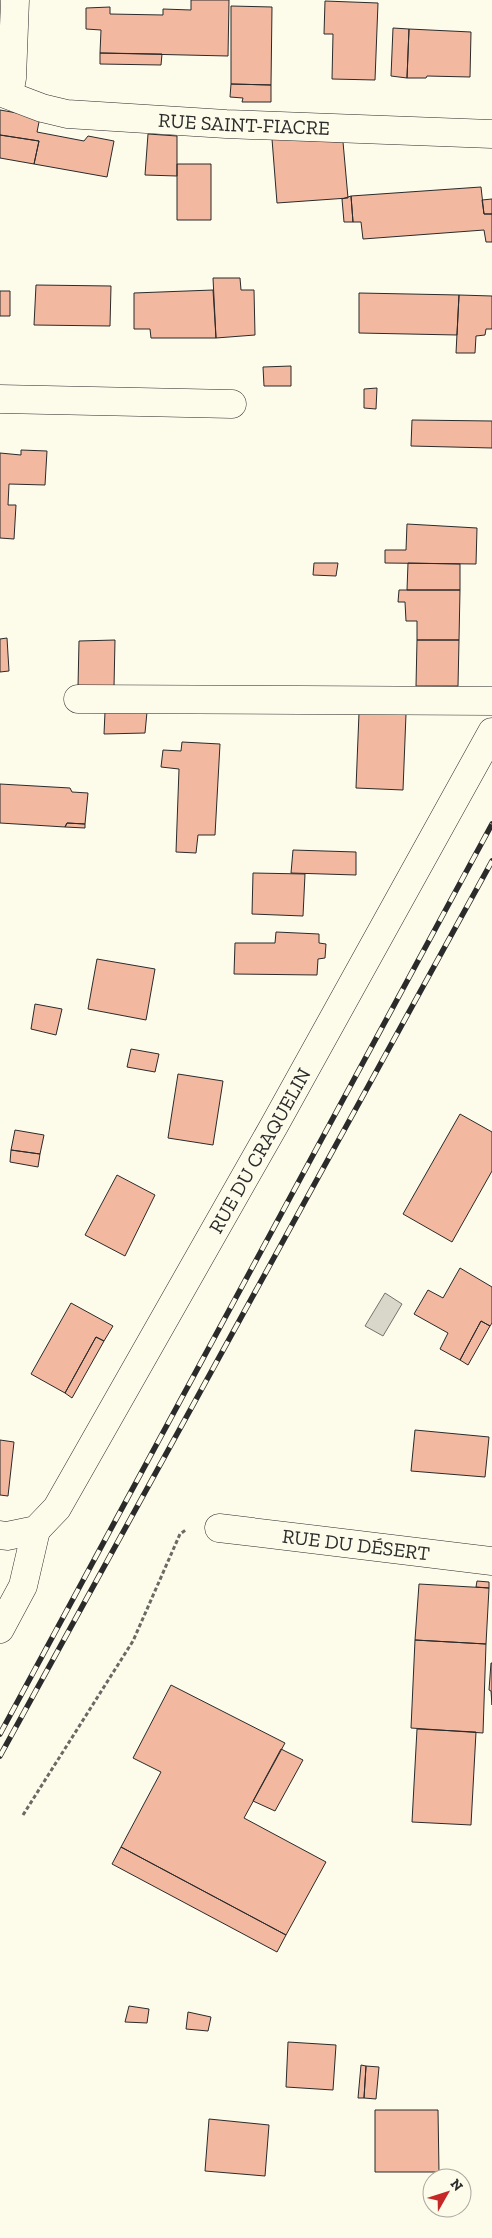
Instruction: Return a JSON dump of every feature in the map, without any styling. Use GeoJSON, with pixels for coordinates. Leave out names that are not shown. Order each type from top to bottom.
{"type":"FeatureCollection","features":[{"type":"Feature","properties":{"kind":"street"},"geometry":{"type":"LineString","coordinates":[[4,93],[12,78],[15,0]]}},
{"type":"Feature","properties":{"kind":"street","name":"RUE SAINT-FIACRE"},"geometry":{"type":"LineString","coordinates":[[4,93],[42,108],[67,114],[226,124],[492,134]]}},
{"type":"Feature","properties":{"kind":"street"},"geometry":{"type":"LineString","coordinates":[[0,399],[232,404]]}},
{"type":"Feature","properties":{"kind":"street"},"geometry":{"type":"LineString","coordinates":[[78,698],[492,701]]}},
{"type":"Feature","properties":{"kind":"street","name":"RUE DU CRAQUELIN"},"geometry":{"type":"LineString","coordinates":[[36,1530],[61,1500],[275,1124],[492,732]]}},
{"type":"Feature","properties":{"kind":"street","name":"RUE DU DÉSERT"},"geometry":{"type":"LineString","coordinates":[[219,1528],[492,1560]]}},
{"type":"Feature","properties":{"kind":"street"},"geometry":{"type":"LineString","coordinates":[[0,1535],[6,1536],[36,1530],[23,1586],[0,1629]]}},
{"type":"Feature","properties":{"kind":"path"},"geometry":{"type":"LineString","coordinates":[[23,1815],[133,1642],[180,1534],[192,1525],[219,1528]]}},
{"type":"Feature","properties":{"kind":"shaded area"},"geometry":{"type":"Polygon","coordinates":[[[385,1293],[402,1304],[383,1336],[365,1326],[385,1293]]]}},
{"type":"Feature","properties":{"kind":"building"},"geometry":{"type":"Polygon","coordinates":[[[191,0],[229,0],[228,56],[100,53],[101,30],[86,29],[86,8],[110,7],[110,14],[163,15],[163,9],[191,10],[191,0]]]}},
{"type":"Feature","properties":{"kind":"building"},"geometry":{"type":"Polygon","coordinates":[[[325,1],[378,3],[375,80],[332,79],[333,34],[324,34],[325,1]]]}},
{"type":"Feature","properties":{"kind":"building"},"geometry":{"type":"Polygon","coordinates":[[[231,6],[272,7],[271,85],[231,84],[231,6]]]}},
{"type":"Feature","properties":{"kind":"building"},"geometry":{"type":"Polygon","coordinates":[[[393,28],[409,29],[407,78],[391,76],[393,28]]]}},
{"type":"Feature","properties":{"kind":"building"},"geometry":{"type":"Polygon","coordinates":[[[409,29],[471,32],[470,77],[427,76],[426,78],[407,78],[409,29]]]}},
{"type":"Feature","properties":{"kind":"building"},"geometry":{"type":"Polygon","coordinates":[[[100,53],[162,54],[161,65],[100,64],[100,53]]]}},
{"type":"Feature","properties":{"kind":"building"},"geometry":{"type":"Polygon","coordinates":[[[231,84],[271,85],[271,102],[242,102],[243,98],[230,97],[231,84]]]}},
{"type":"Feature","properties":{"kind":"building"},"geometry":{"type":"Polygon","coordinates":[[[0,110],[40,117],[37,132],[84,141],[88,136],[114,141],[107,177],[34,164],[39,141],[0,135],[0,110]]]}},
{"type":"Feature","properties":{"kind":"building"},"geometry":{"type":"Polygon","coordinates":[[[148,134],[177,136],[177,176],[145,175],[148,134]]]}},
{"type":"Feature","properties":{"kind":"building"},"geometry":{"type":"Polygon","coordinates":[[[0,135],[39,141],[34,164],[0,158],[0,135]]]}},
{"type":"Feature","properties":{"kind":"building"},"geometry":{"type":"Polygon","coordinates":[[[272,139],[343,142],[348,198],[277,203],[272,139]]]}},
{"type":"Feature","properties":{"kind":"building"},"geometry":{"type":"Polygon","coordinates":[[[177,164],[211,164],[211,220],[177,220],[177,164]]]}},
{"type":"Feature","properties":{"kind":"building"},"geometry":{"type":"Polygon","coordinates":[[[481,187],[484,214],[492,214],[492,242],[486,242],[484,230],[363,239],[361,222],[353,222],[351,196],[481,187]]]}},
{"type":"Feature","properties":{"kind":"building"},"geometry":{"type":"Polygon","coordinates":[[[351,196],[353,222],[344,222],[342,199],[351,196]]]}},
{"type":"Feature","properties":{"kind":"building"},"geometry":{"type":"Polygon","coordinates":[[[492,199],[492,214],[484,214],[482,200],[492,199]]]}},
{"type":"Feature","properties":{"kind":"building"},"geometry":{"type":"Polygon","coordinates":[[[213,278],[240,278],[241,290],[254,290],[255,335],[216,338],[213,278]]]}},
{"type":"Feature","properties":{"kind":"building"},"geometry":{"type":"Polygon","coordinates":[[[36,285],[111,286],[110,326],[34,325],[36,285]]]}},
{"type":"Feature","properties":{"kind":"building"},"geometry":{"type":"Polygon","coordinates":[[[213,290],[216,338],[151,338],[150,329],[134,329],[134,293],[213,290]]]}},
{"type":"Feature","properties":{"kind":"building"},"geometry":{"type":"Polygon","coordinates":[[[0,291],[10,291],[10,316],[0,316],[0,291]]]}},
{"type":"Feature","properties":{"kind":"building"},"geometry":{"type":"Polygon","coordinates":[[[359,293],[459,295],[457,335],[359,333],[359,293]]]}},
{"type":"Feature","properties":{"kind":"building"},"geometry":{"type":"Polygon","coordinates":[[[459,295],[492,296],[492,329],[486,329],[485,335],[476,336],[475,353],[456,353],[459,295]]]}},
{"type":"Feature","properties":{"kind":"building"},"geometry":{"type":"Polygon","coordinates":[[[291,366],[291,386],[264,386],[263,367],[291,366]]]}},
{"type":"Feature","properties":{"kind":"building"},"geometry":{"type":"Polygon","coordinates":[[[377,388],[376,409],[364,408],[364,389],[377,388]]]}},
{"type":"Feature","properties":{"kind":"building"},"geometry":{"type":"Polygon","coordinates":[[[412,420],[492,421],[492,448],[411,446],[412,420]]]}},
{"type":"Feature","properties":{"kind":"building"},"geometry":{"type":"Polygon","coordinates":[[[21,450],[47,451],[45,485],[9,484],[8,505],[16,505],[14,539],[0,538],[0,453],[21,455],[21,450]]]}},
{"type":"Feature","properties":{"kind":"building"},"geometry":{"type":"Polygon","coordinates":[[[407,524],[477,528],[476,564],[385,563],[385,550],[406,550],[407,524]]]}},
{"type":"Feature","properties":{"kind":"building"},"geometry":{"type":"Polygon","coordinates":[[[314,563],[338,563],[336,576],[313,575],[314,563]]]}},
{"type":"Feature","properties":{"kind":"building"},"geometry":{"type":"Polygon","coordinates":[[[408,563],[460,564],[460,590],[407,590],[408,563]]]}},
{"type":"Feature","properties":{"kind":"building"},"geometry":{"type":"Polygon","coordinates":[[[399,590],[460,590],[459,640],[417,640],[417,621],[406,621],[405,602],[398,602],[399,590]]]}},
{"type":"Feature","properties":{"kind":"building"},"geometry":{"type":"Polygon","coordinates":[[[7,638],[9,671],[0,672],[0,639],[7,638]]]}},
{"type":"Feature","properties":{"kind":"building"},"geometry":{"type":"Polygon","coordinates":[[[115,640],[114,687],[78,687],[79,641],[115,640]]]}},
{"type":"Feature","properties":{"kind":"building"},"geometry":{"type":"Polygon","coordinates":[[[417,640],[459,640],[458,686],[416,686],[417,640]]]}},
{"type":"Feature","properties":{"kind":"building"},"geometry":{"type":"Polygon","coordinates":[[[105,712],[147,712],[145,733],[104,734],[105,712]]]}},
{"type":"Feature","properties":{"kind":"building"},"geometry":{"type":"Polygon","coordinates":[[[359,713],[406,714],[403,790],[356,788],[359,713]]]}},
{"type":"Feature","properties":{"kind":"building"},"geometry":{"type":"Polygon","coordinates":[[[182,742],[220,744],[215,835],[198,835],[196,853],[176,852],[179,769],[161,767],[163,750],[181,751],[182,742]]]}},
{"type":"Feature","properties":{"kind":"building"},"geometry":{"type":"Polygon","coordinates":[[[0,784],[70,788],[72,792],[88,793],[85,824],[67,823],[65,827],[0,823],[0,784]]]}},
{"type":"Feature","properties":{"kind":"building"},"geometry":{"type":"Polygon","coordinates":[[[67,823],[85,824],[85,828],[65,827],[67,823]]]}},
{"type":"Feature","properties":{"kind":"building"},"geometry":{"type":"Polygon","coordinates":[[[293,850],[356,852],[356,875],[291,873],[293,850]]]}},
{"type":"Feature","properties":{"kind":"building"},"geometry":{"type":"Polygon","coordinates":[[[253,873],[305,874],[303,916],[252,914],[253,873]]]}},
{"type":"Feature","properties":{"kind":"building"},"geometry":{"type":"Polygon","coordinates":[[[276,932],[319,934],[319,943],[326,944],[325,958],[318,959],[317,975],[234,974],[235,943],[275,943],[276,932]]]}},
{"type":"Feature","properties":{"kind":"building"},"geometry":{"type":"Polygon","coordinates":[[[97,959],[155,969],[146,1020],[88,1009],[97,959]]]}},
{"type":"Feature","properties":{"kind":"building"},"geometry":{"type":"Polygon","coordinates":[[[35,1004],[62,1009],[56,1035],[31,1029],[35,1004]]]}},
{"type":"Feature","properties":{"kind":"building"},"geometry":{"type":"Polygon","coordinates":[[[131,1049],[159,1054],[155,1072],[127,1067],[131,1049]]]}},
{"type":"Feature","properties":{"kind":"building"},"geometry":{"type":"Polygon","coordinates":[[[178,1074],[223,1081],[213,1145],[168,1138],[178,1074]]]}},
{"type":"Feature","properties":{"kind":"building"},"geometry":{"type":"Polygon","coordinates":[[[460,1114],[492,1132],[492,1171],[452,1242],[403,1214],[460,1114]]]}},
{"type":"Feature","properties":{"kind":"building"},"geometry":{"type":"Polygon","coordinates":[[[15,1130],[44,1135],[40,1154],[11,1150],[15,1130]]]}},
{"type":"Feature","properties":{"kind":"building"},"geometry":{"type":"Polygon","coordinates":[[[11,1150],[40,1154],[38,1167],[10,1162],[11,1150]]]}},
{"type":"Feature","properties":{"kind":"building"},"geometry":{"type":"Polygon","coordinates":[[[117,1175],[155,1195],[125,1256],[85,1235],[117,1175]]]}},
{"type":"Feature","properties":{"kind":"building"},"geometry":{"type":"Polygon","coordinates":[[[460,1268],[492,1287],[492,1323],[490,1326],[481,1321],[460,1360],[440,1349],[448,1333],[414,1314],[428,1290],[443,1298],[460,1268]]]}},
{"type":"Feature","properties":{"kind":"building"},"geometry":{"type":"Polygon","coordinates":[[[71,1303],[113,1326],[104,1341],[96,1337],[65,1393],[31,1374],[71,1303]]]}},
{"type":"Feature","properties":{"kind":"building"},"geometry":{"type":"Polygon","coordinates":[[[481,1321],[490,1326],[468,1365],[460,1360],[481,1321]]]}},
{"type":"Feature","properties":{"kind":"building"},"geometry":{"type":"Polygon","coordinates":[[[96,1337],[104,1341],[72,1398],[65,1393],[96,1337]]]}},
{"type":"Feature","properties":{"kind":"building"},"geometry":{"type":"Polygon","coordinates":[[[415,1430],[489,1437],[485,1477],[411,1471],[415,1430]]]}},
{"type":"Feature","properties":{"kind":"building"},"geometry":{"type":"Polygon","coordinates":[[[0,1440],[14,1442],[8,1496],[0,1495],[0,1440]]]}},
{"type":"Feature","properties":{"kind":"building"},"geometry":{"type":"Polygon","coordinates":[[[477,1581],[489,1582],[489,1588],[476,1587],[477,1581]]]}},
{"type":"Feature","properties":{"kind":"building"},"geometry":{"type":"Polygon","coordinates":[[[419,1584],[489,1588],[486,1644],[415,1640],[419,1584]]]}},
{"type":"Feature","properties":{"kind":"building"},"geometry":{"type":"Polygon","coordinates":[[[415,1640],[486,1644],[483,1733],[411,1728],[415,1640]]]}},
{"type":"Feature","properties":{"kind":"building"},"geometry":{"type":"Polygon","coordinates":[[[491,1663],[492,1705],[491,1691],[489,1690],[491,1663]]]}},
{"type":"Feature","properties":{"kind":"building"},"geometry":{"type":"Polygon","coordinates":[[[171,1685],[285,1743],[244,1818],[326,1862],[286,1935],[121,1847],[161,1772],[133,1758],[171,1685]]]}},
{"type":"Feature","properties":{"kind":"building"},"geometry":{"type":"Polygon","coordinates":[[[417,1729],[476,1732],[471,1825],[412,1822],[417,1729]]]}},
{"type":"Feature","properties":{"kind":"building"},"geometry":{"type":"Polygon","coordinates":[[[281,1749],[303,1760],[275,1811],[253,1801],[281,1749]]]}},
{"type":"Feature","properties":{"kind":"building"},"geometry":{"type":"Polygon","coordinates":[[[121,1847],[286,1935],[277,1952],[112,1864],[121,1847]]]}},
{"type":"Feature","properties":{"kind":"building"},"geometry":{"type":"Polygon","coordinates":[[[129,2006],[149,2009],[147,2023],[125,2022],[129,2006]]]}},
{"type":"Feature","properties":{"kind":"building"},"geometry":{"type":"Polygon","coordinates":[[[188,2012],[211,2017],[208,2031],[186,2029],[188,2012]]]}},
{"type":"Feature","properties":{"kind":"building"},"geometry":{"type":"Polygon","coordinates":[[[288,2042],[336,2045],[333,2090],[286,2087],[288,2042]]]}},
{"type":"Feature","properties":{"kind":"building"},"geometry":{"type":"Polygon","coordinates":[[[361,2065],[366,2066],[364,2098],[358,2098],[361,2065]]]}},
{"type":"Feature","properties":{"kind":"building"},"geometry":{"type":"Polygon","coordinates":[[[366,2066],[379,2067],[376,2099],[364,2098],[366,2066]]]}},
{"type":"Feature","properties":{"kind":"building"},"geometry":{"type":"Polygon","coordinates":[[[375,2110],[438,2110],[439,2168],[422,2168],[422,2172],[375,2172],[375,2110]]]}},
{"type":"Feature","properties":{"kind":"building"},"geometry":{"type":"Polygon","coordinates":[[[209,2119],[269,2125],[265,2176],[205,2171],[209,2119]]]}},
{"type":"Feature","properties":{"kind":"railway"},"geometry":{"type":"LineString","coordinates":[[0,1734],[492,824]]}},
{"type":"Feature","properties":{"kind":"railway"},"geometry":{"type":"LineString","coordinates":[[0,1756],[492,861]]}}]}
